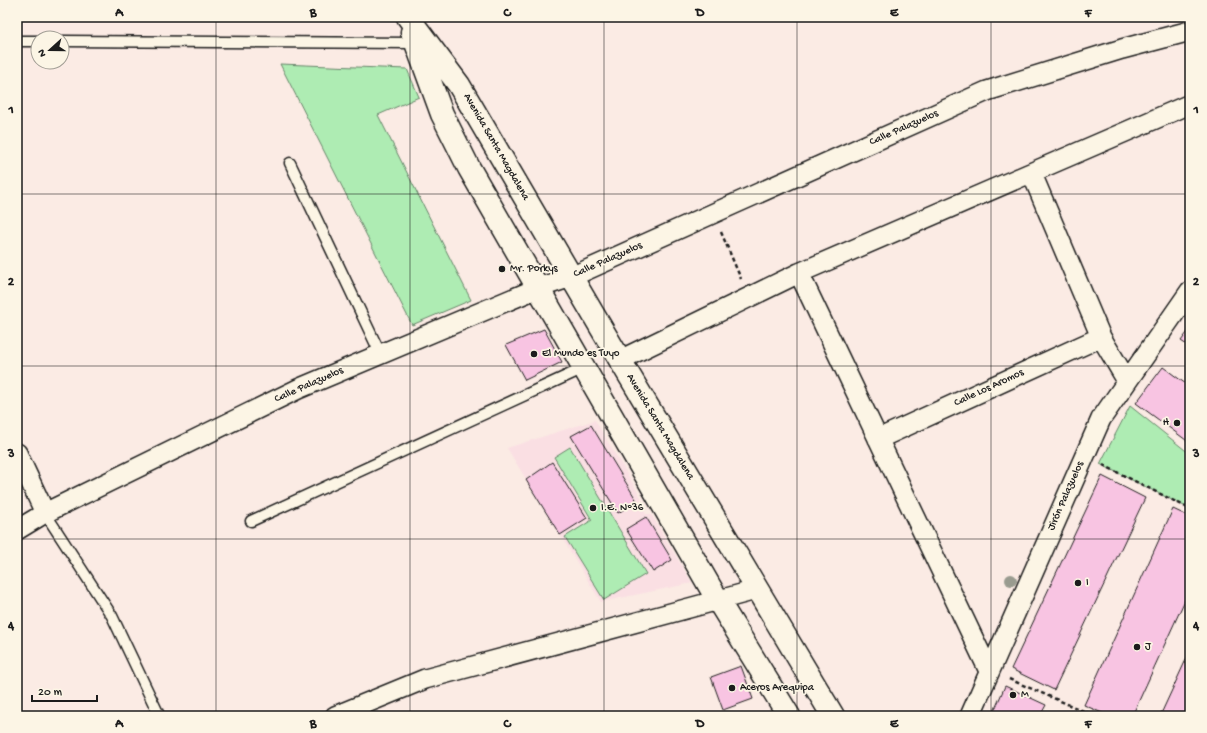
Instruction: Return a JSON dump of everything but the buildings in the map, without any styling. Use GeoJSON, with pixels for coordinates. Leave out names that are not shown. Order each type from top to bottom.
{"type":"FeatureCollection","features":[{"type":"Feature","properties":{"kind":"main road","name":"Avenida Santa Magdalena"},"geometry":{"type":"LineString","coordinates":[[408,17],[415,43],[445,121],[469,168],[717,599],[789,716]]}},
{"type":"Feature","properties":{"kind":"main road","name":"Avenida Santa Magdalena"},"geometry":{"type":"LineString","coordinates":[[408,17],[459,85],[756,590],[833,716]]}},
{"type":"Feature","properties":{"kind":"street","name":"Calle Palazuelos"},"geometry":{"type":"LineString","coordinates":[[17,530],[45,514],[229,422],[380,353],[538,288],[571,277],[987,91],[1122,49],[1190,31]]}},
{"type":"Feature","properties":{"kind":"street"},"geometry":{"type":"LineString","coordinates":[[620,360],[799,273],[1032,174],[1190,104]]}},
{"type":"Feature","properties":{"kind":"street"},"geometry":{"type":"LineString","coordinates":[[1032,174],[1100,337],[1127,381]]}},
{"type":"Feature","properties":{"kind":"street"},"geometry":{"type":"LineString","coordinates":[[799,273],[989,671]]}},
{"type":"Feature","properties":{"kind":"street","name":"Jirón Palazuelos"},"geometry":{"type":"LineString","coordinates":[[970,716],[1100,419],[1190,291]]}},
{"type":"Feature","properties":{"kind":"street","name":"Calle Los Aromos"},"geometry":{"type":"LineString","coordinates":[[878,440],[1100,337]]}},
{"type":"Feature","properties":{"kind":"street"},"geometry":{"type":"LineString","coordinates":[[17,453],[45,514]]}},
{"type":"Feature","properties":{"kind":"street"},"geometry":{"type":"LineString","coordinates":[[335,716],[425,679],[717,599],[756,590]]}},
{"type":"Feature","properties":{"kind":"lane"},"geometry":{"type":"LineString","coordinates":[[17,41],[30,41]]}},
{"type":"Feature","properties":{"kind":"lane"},"geometry":{"type":"LineString","coordinates":[[70,41],[415,43]]}},
{"type":"Feature","properties":{"kind":"lane"},"geometry":{"type":"LineString","coordinates":[[290,163],[380,353]]}},
{"type":"Feature","properties":{"kind":"lane"},"geometry":{"type":"LineString","coordinates":[[251,521],[584,368]]}},
{"type":"Feature","properties":{"kind":"lane"},"geometry":{"type":"LineString","coordinates":[[45,514],[112,616],[159,714]]}},
{"type":"Feature","properties":{"kind":"path"},"geometry":{"type":"LineString","coordinates":[[712,214],[749,296]]}},
{"type":"Feature","properties":{"kind":"path"},"geometry":{"type":"LineString","coordinates":[[1100,464],[1190,509]]}},
{"type":"Feature","properties":{"kind":"path"},"geometry":{"type":"LineString","coordinates":[[989,671],[1095,716]]}},
{"type":"Feature","properties":{"kind":"shaded area","name":"I.E. Nº36"},"geometry":{"type":"Polygon","coordinates":[[[595,420],[642,499],[639,503],[646,514],[651,514],[692,583],[601,602],[507,448],[595,420]]]}},
{"type":"Feature","properties":{"kind":"green space"},"geometry":{"type":"Polygon","coordinates":[[[280,64],[407,69],[419,97],[378,115],[471,300],[412,325],[280,64]]]}},
{"type":"Feature","properties":{"kind":"green space"},"geometry":{"type":"Polygon","coordinates":[[[1130,406],[1190,454],[1190,509],[1100,464],[1130,406]]]}},
{"type":"Feature","properties":{"kind":"green space"},"geometry":{"type":"Polygon","coordinates":[[[570,447],[646,574],[604,600],[565,537],[592,520],[554,457],[570,447]]]}},
{"type":"Feature","properties":{"kind":"place","name":"Mr. Porkys"},"geometry":{"type":"Point","coordinates":[502,269]}},
{"type":"Feature","properties":{"kind":"place","name":"El Mundo es Tuyo"},"geometry":{"type":"Point","coordinates":[534,354]}},
{"type":"Feature","properties":{"kind":"place","name":"H"},"geometry":{"type":"Point","coordinates":[1177,423]}},
{"type":"Feature","properties":{"kind":"place","name":"I.E. Nº36"},"geometry":{"type":"Point","coordinates":[593,508]}},
{"type":"Feature","properties":{"kind":"place","name":"I"},"geometry":{"type":"Point","coordinates":[1078,583]}},
{"type":"Feature","properties":{"kind":"place","name":"J"},"geometry":{"type":"Point","coordinates":[1137,647]}},
{"type":"Feature","properties":{"kind":"place","name":"Aceros Arequipa"},"geometry":{"type":"Point","coordinates":[732,688]}},
{"type":"Feature","properties":{"kind":"place","name":"M"},"geometry":{"type":"Point","coordinates":[1013,695]}}]}
